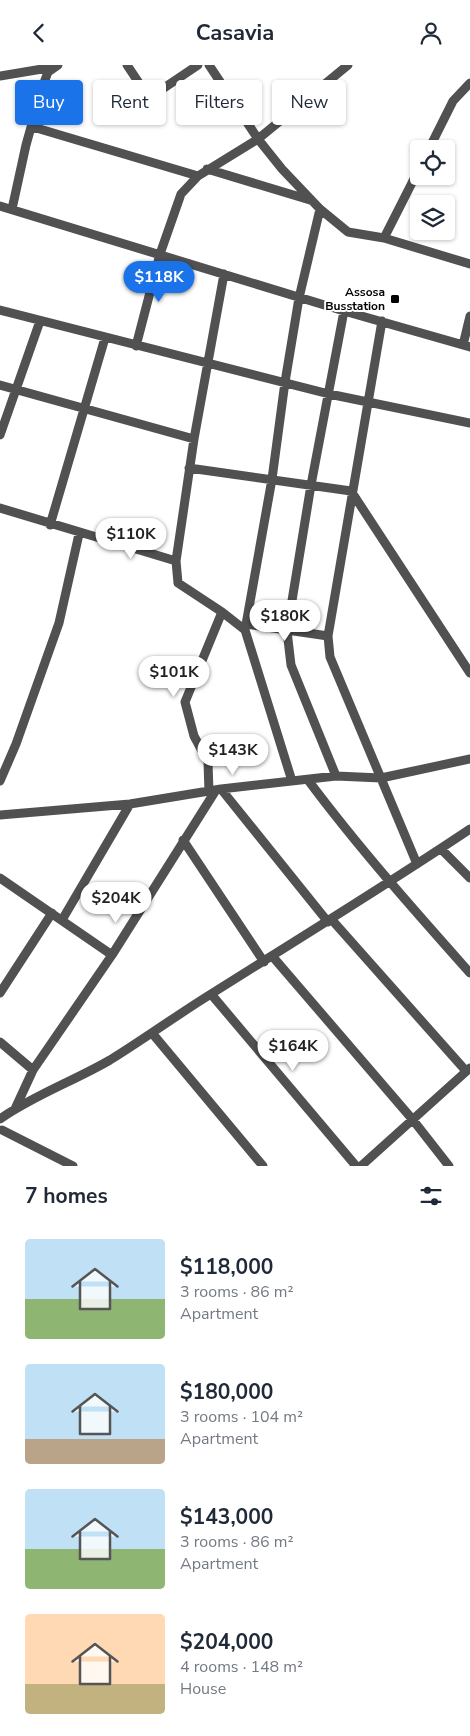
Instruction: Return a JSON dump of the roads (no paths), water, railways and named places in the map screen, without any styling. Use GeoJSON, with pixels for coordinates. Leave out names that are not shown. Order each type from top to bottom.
{"type":"FeatureCollection","features":[{"type":"Feature","properties":{"kind":"street"},"geometry":{"type":"LineString","coordinates":[[127,65],[145,92],[152,96],[198,65]]}},
{"type":"Feature","properties":{"kind":"street"},"geometry":{"type":"LineString","coordinates":[[210,65],[258,139],[282,169],[320,209],[348,232],[384,238],[470,264]]}},
{"type":"Feature","properties":{"kind":"street"},"geometry":{"type":"LineString","coordinates":[[136,346],[160,254],[181,194],[198,176],[258,139],[348,65]]}},
{"type":"Feature","properties":{"kind":"street"},"geometry":{"type":"LineString","coordinates":[[0,76],[56,66]]}},
{"type":"Feature","properties":{"kind":"street"},"geometry":{"type":"LineString","coordinates":[[12,209],[26,145],[33,127],[45,80],[48,72],[56,66]]}},
{"type":"Feature","properties":{"kind":"street"},"geometry":{"type":"LineString","coordinates":[[434,140],[453,101],[470,83]]}},
{"type":"Feature","properties":{"kind":"street"},"geometry":{"type":"LineString","coordinates":[[33,127],[198,176]]}},
{"type":"Feature","properties":{"kind":"street"},"geometry":{"type":"LineString","coordinates":[[208,169],[312,201]]}},
{"type":"Feature","properties":{"kind":"street"},"geometry":{"type":"LineString","coordinates":[[384,238],[411,185]]}},
{"type":"Feature","properties":{"kind":"street"},"geometry":{"type":"LineString","coordinates":[[0,206],[299,298],[466,346],[470,317]]}},
{"type":"Feature","properties":{"kind":"street"},"geometry":{"type":"LineString","coordinates":[[292,781],[245,627],[272,479],[284,382],[299,298],[320,209]]}},
{"type":"Feature","properties":{"kind":"street"},"geometry":{"type":"LineString","coordinates":[[224,275],[189,468],[176,561],[178,583],[245,627],[328,637]]}},
{"type":"Feature","properties":{"kind":"street"},"geometry":{"type":"LineString","coordinates":[[0,310],[329,394],[470,423]]}},
{"type":"Feature","properties":{"kind":"street"},"geometry":{"type":"LineString","coordinates":[[336,776],[292,665],[287,631],[311,485],[344,311]]}},
{"type":"Feature","properties":{"kind":"street"},"geometry":{"type":"LineString","coordinates":[[0,435],[40,321]]}},
{"type":"Feature","properties":{"kind":"street"},"geometry":{"type":"LineString","coordinates":[[382,321],[366,402],[328,637],[330,657],[417,864]]}},
{"type":"Feature","properties":{"kind":"street"},"geometry":{"type":"LineString","coordinates":[[50,525],[83,407],[105,338]]}},
{"type":"Feature","properties":{"kind":"street"},"geometry":{"type":"LineString","coordinates":[[0,385],[194,439]]}},
{"type":"Feature","properties":{"kind":"street"},"geometry":{"type":"LineString","coordinates":[[189,468],[351,491],[470,673]]}},
{"type":"Feature","properties":{"kind":"street"},"geometry":{"type":"LineString","coordinates":[[0,508],[50,525],[176,561]]}},
{"type":"Feature","properties":{"kind":"street"},"geometry":{"type":"LineString","coordinates":[[0,781],[16,744],[59,623],[79,533]]}},
{"type":"Feature","properties":{"kind":"street"},"geometry":{"type":"LineString","coordinates":[[222,612],[185,702],[194,736],[204,751],[215,790],[330,921],[468,1069],[361,1166]]}},
{"type":"Feature","properties":{"kind":"street"},"geometry":{"type":"LineString","coordinates":[[0,815],[130,805],[215,790],[336,776],[381,778],[470,759]]}},
{"type":"Feature","properties":{"kind":"street"},"geometry":{"type":"LineString","coordinates":[[308,780],[345,830],[470,973]]}},
{"type":"Feature","properties":{"kind":"street"},"geometry":{"type":"LineString","coordinates":[[73,1166],[1,1133],[7,1114],[33,1070],[112,955],[215,790]]}},
{"type":"Feature","properties":{"kind":"street"},"geometry":{"type":"LineString","coordinates":[[62,920],[130,805]]}},
{"type":"Feature","properties":{"kind":"street"},"geometry":{"type":"LineString","coordinates":[[7,1114],[66,1085],[152,1033],[211,994],[330,921],[470,829]]}},
{"type":"Feature","properties":{"kind":"street"},"geometry":{"type":"LineString","coordinates":[[183,840],[264,961]]}},
{"type":"Feature","properties":{"kind":"street"},"geometry":{"type":"LineString","coordinates":[[441,849],[470,878]]}},
{"type":"Feature","properties":{"kind":"street"},"geometry":{"type":"LineString","coordinates":[[0,877],[112,955]]}},
{"type":"Feature","properties":{"kind":"street"},"geometry":{"type":"LineString","coordinates":[[0,993],[52,913]]}},
{"type":"Feature","properties":{"kind":"street"},"geometry":{"type":"LineString","coordinates":[[273,957],[412,1120],[448,1166]]}},
{"type":"Feature","properties":{"kind":"street"},"geometry":{"type":"LineString","coordinates":[[211,994],[356,1166]]}},
{"type":"Feature","properties":{"kind":"street"},"geometry":{"type":"LineString","coordinates":[[152,1033],[263,1166]]}},
{"type":"Feature","properties":{"kind":"street"},"geometry":{"type":"LineString","coordinates":[[0,1042],[33,1070]]}},
{"type":"Feature","properties":{"kind":"place","name":"Assosa Busstation"},"geometry":{"type":"Point","coordinates":[395,299]}}]}
